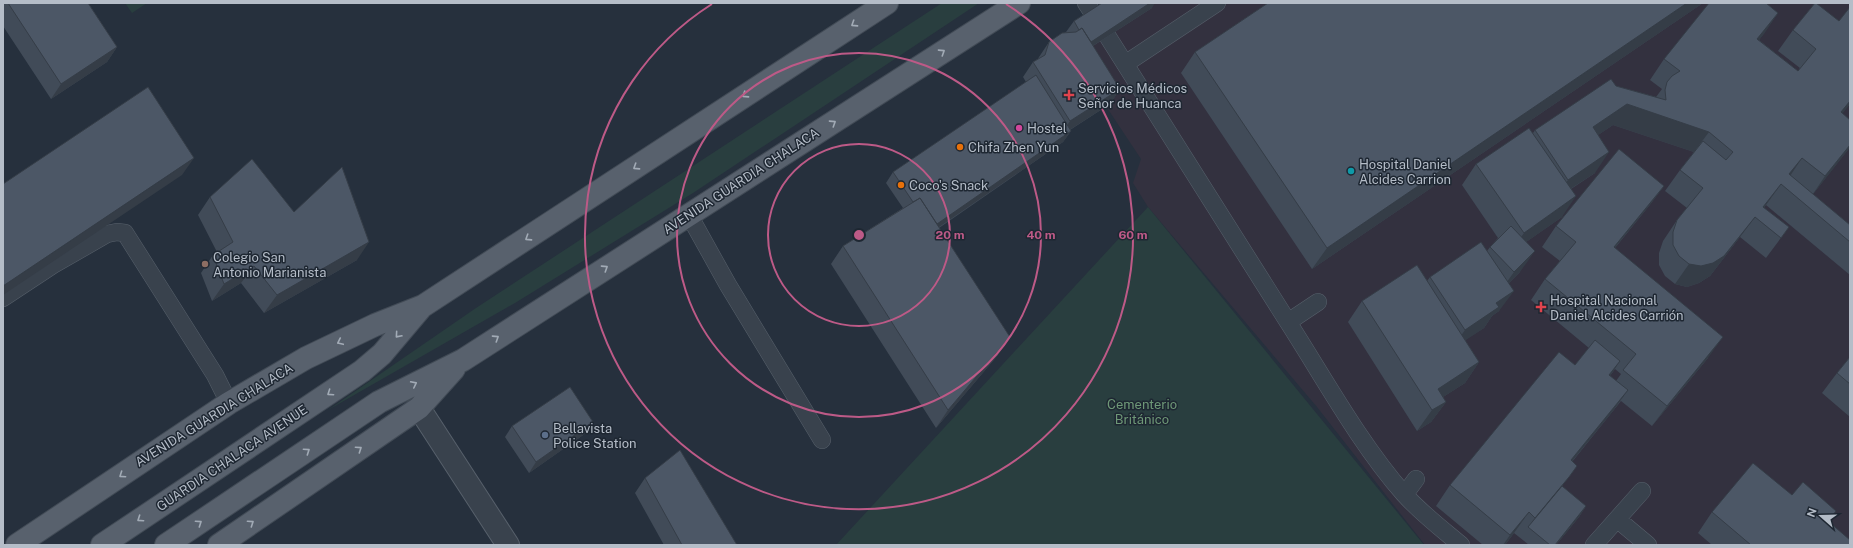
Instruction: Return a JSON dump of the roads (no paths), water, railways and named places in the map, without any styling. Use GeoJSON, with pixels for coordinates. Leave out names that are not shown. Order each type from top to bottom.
{"type":"FeatureCollection","features":[{"type":"Feature","properties":{"kind":"main road","name":"AVENIDA GUARDIA CHALACA"},"geometry":{"type":"LineString","coordinates":[[17,545],[229,403],[306,358],[375,325],[423,306],[887,3]]}},
{"type":"Feature","properties":{"kind":"main road","name":"AVENIDA GUARDIA CHALACA"},"geometry":{"type":"LineString","coordinates":[[166,545],[379,402],[463,360],[1019,3]]}},
{"type":"Feature","properties":{"kind":"main road","name":"AVENIDA GUARDIA CHALACA"},"geometry":{"type":"LineString","coordinates":[[362,371],[382,354],[423,306]]}},
{"type":"Feature","properties":{"kind":"main road","name":"AVENIDA GUARDIA CHALACA"},"geometry":{"type":"LineString","coordinates":[[219,545],[419,408],[463,360]]}},
{"type":"Feature","properties":{"kind":"main road","name":"GUARDIA CHALACA AVENUE"},"geometry":{"type":"LineString","coordinates":[[102,545],[362,371]]}},
{"type":"Feature","properties":{"kind":"street"},"geometry":{"type":"LineString","coordinates":[[419,408],[508,545]]}},
{"type":"Feature","properties":{"kind":"lane"},"geometry":{"type":"LineString","coordinates":[[1125,64],[1217,3]]}},
{"type":"Feature","properties":{"kind":"lane"},"geometry":{"type":"LineString","coordinates":[[1108,37],[1366,445],[1404,494],[1461,545]]}},
{"type":"Feature","properties":{"kind":"lane"},"geometry":{"type":"LineString","coordinates":[[689,215],[728,285],[822,440]]}},
{"type":"Feature","properties":{"kind":"lane"},"geometry":{"type":"LineString","coordinates":[[3,298],[53,265],[108,234],[117,232],[125,233],[214,375],[229,403]]}},
{"type":"Feature","properties":{"kind":"lane"},"geometry":{"type":"LineString","coordinates":[[1288,322],[1318,302]]}},
{"type":"Feature","properties":{"kind":"lane"},"geometry":{"type":"LineString","coordinates":[[1404,494],[1416,479]]}},
{"type":"Feature","properties":{"kind":"lane"},"geometry":{"type":"LineString","coordinates":[[1594,545],[1642,491]]}},
{"type":"Feature","properties":{"kind":"lane"},"geometry":{"type":"LineString","coordinates":[[1617,519],[1648,545]]}},
{"type":"Feature","properties":{"kind":"place","name":"Servicios Médicos Señor de Huanca"},"geometry":{"type":"Point","coordinates":[1069,95]}},
{"type":"Feature","properties":{"kind":"place","name":"Hostel"},"geometry":{"type":"Point","coordinates":[1019,128]}},
{"type":"Feature","properties":{"kind":"place","name":"Chifa Zhen Yun"},"geometry":{"type":"Point","coordinates":[960,147]}},
{"type":"Feature","properties":{"kind":"place","name":"Hospital Daniel Alcides Carrion"},"geometry":{"type":"Point","coordinates":[1351,171]}},
{"type":"Feature","properties":{"kind":"place","name":"Coco's Snack"},"geometry":{"type":"Point","coordinates":[901,185]}},
{"type":"Feature","properties":{"kind":"place","name":"Colegio San Antonio Marianista"},"geometry":{"type":"Point","coordinates":[205,264]}},
{"type":"Feature","properties":{"kind":"place","name":"Hospital Nacional Daniel Alcides Carrión"},"geometry":{"type":"Point","coordinates":[1541,307]}},
{"type":"Feature","properties":{"kind":"place","name":"Bellavista Police Station"},"geometry":{"type":"Point","coordinates":[545,435]}},
{"type":"Feature","properties":{"kind":"park label","name":"Cementerio Británico"},"geometry":{"type":"Point","coordinates":[1142,412]}}]}
